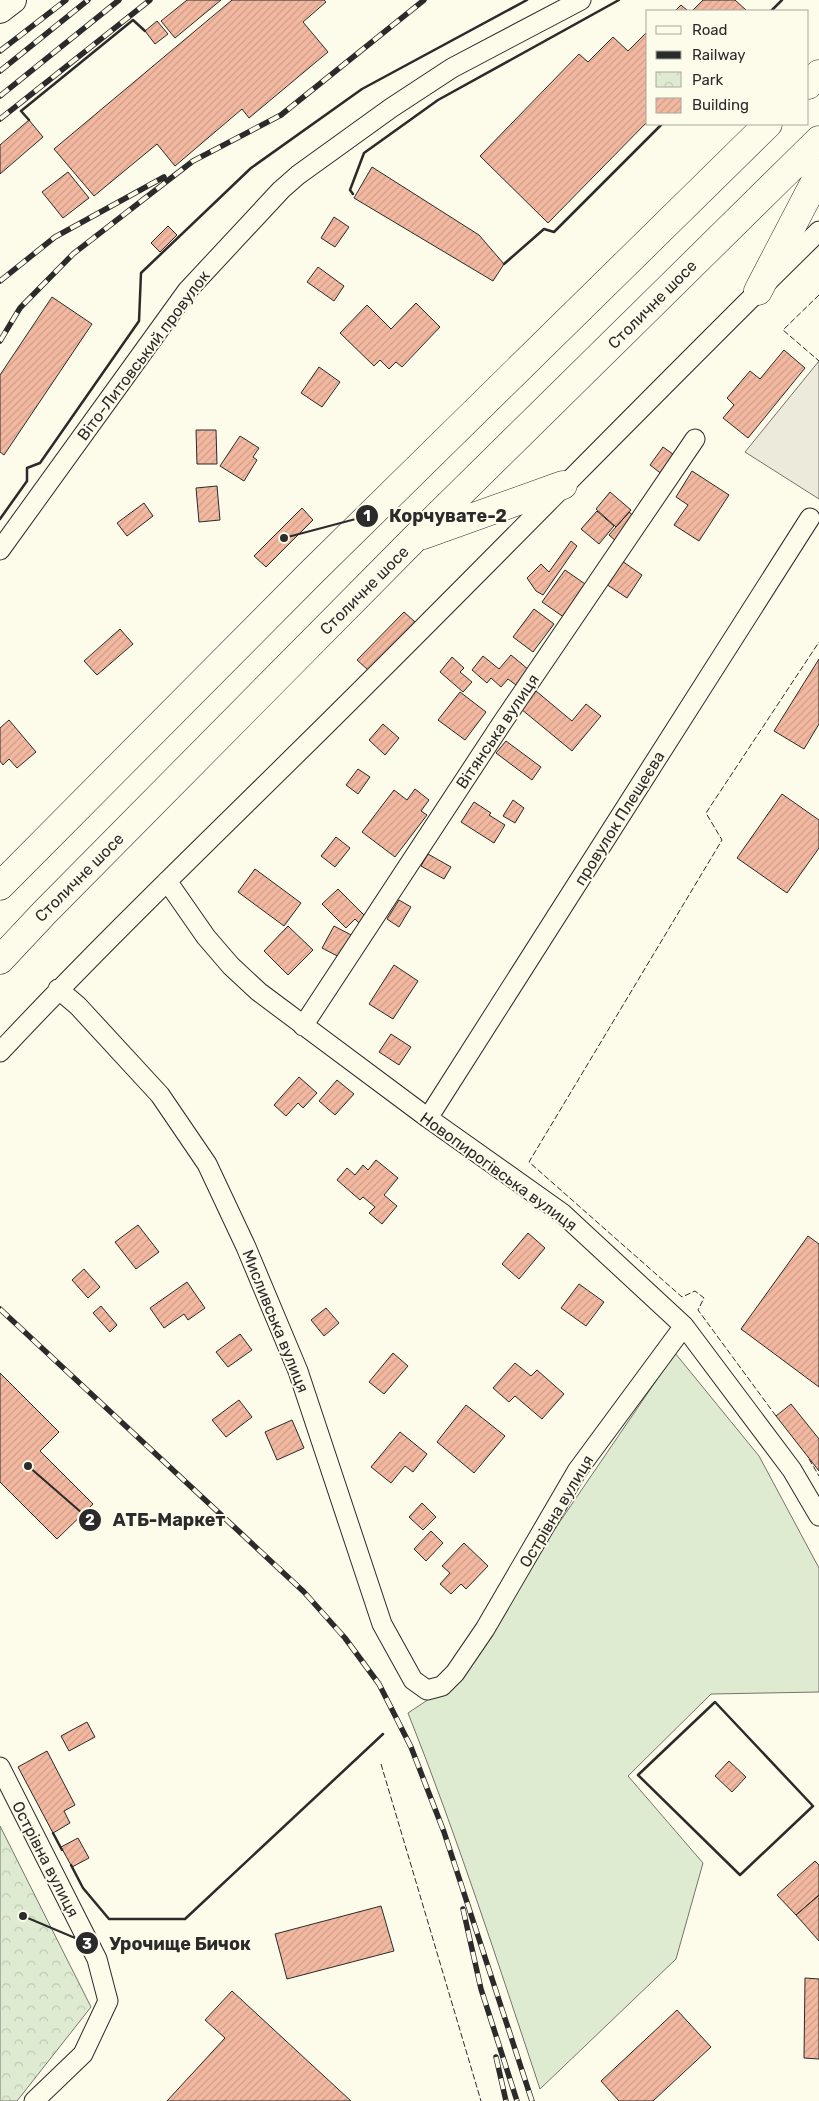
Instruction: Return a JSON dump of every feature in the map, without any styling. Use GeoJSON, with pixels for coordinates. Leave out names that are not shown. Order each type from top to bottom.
{"type":"FeatureCollection","features":[{"type":"Feature","properties":{"kind":"highway"},"geometry":{"type":"LineString","coordinates":[[809,84],[819,74]]}},
{"type":"Feature","properties":{"kind":"highway"},"geometry":{"type":"LineString","coordinates":[[0,886],[313,571],[767,125]]}},
{"type":"Feature","properties":{"kind":"highway","name":"Столичне шосе"},"geometry":{"type":"LineString","coordinates":[[0,960],[44,912],[415,538],[819,140]]}},
{"type":"Feature","properties":{"kind":"highway"},"geometry":{"type":"LineString","coordinates":[[758,291],[819,174]]}},
{"type":"Feature","properties":{"kind":"highway"},"geometry":{"type":"LineString","coordinates":[[415,538],[563,485]]}},
{"type":"Feature","properties":{"kind":"street"},"geometry":{"type":"LineString","coordinates":[[0,10],[13,0]]}},
{"type":"Feature","properties":{"kind":"street","name":"Віто-Литовський провулок"},"geometry":{"type":"LineString","coordinates":[[0,550],[187,291],[281,190],[298,174],[383,113],[452,68],[581,0]]}},
{"type":"Feature","properties":{"kind":"street"},"geometry":{"type":"LineString","coordinates":[[0,1052],[58,990],[364,687],[563,485],[819,231]]}},
{"type":"Feature","properties":{"kind":"street","name":"Вітянська вулиця"},"geometry":{"type":"LineString","coordinates":[[303,1026],[502,723],[695,439]]}},
{"type":"Feature","properties":{"kind":"street","name":"провулок Плещеєва"},"geometry":{"type":"LineString","coordinates":[[428,1118],[810,518]]}},
{"type":"Feature","properties":{"kind":"street","name":"Новопирогівська вулиця"},"geometry":{"type":"LineString","coordinates":[[167,881],[206,937],[231,966],[259,992],[428,1118],[562,1214],[684,1326],[792,1470],[819,1516]]}},
{"type":"Feature","properties":{"kind":"street","name":"Мисливська вулиця"},"geometry":{"type":"LineString","coordinates":[[58,990],[78,1006],[160,1095],[207,1164],[246,1246],[298,1371],[382,1624],[413,1680],[427,1690]]}},
{"type":"Feature","properties":{"kind":"street","name":"Острівна вулиця"},"geometry":{"type":"LineString","coordinates":[[427,1690],[442,1686],[455,1673],[485,1629],[577,1472],[684,1326]]}},
{"type":"Feature","properties":{"kind":"street","name":"Острівна вулиця"},"geometry":{"type":"LineString","coordinates":[[0,1767],[98,1960],[108,2001],[83,2054],[34,2101]]}},
{"type":"Feature","properties":{"kind":"green space"},"geometry":{"type":"Polygon","coordinates":[[[675,1353],[759,1456],[819,1568],[819,1692],[711,1694],[628,1776],[703,1863],[676,1959],[540,2089],[460,1853],[408,1713],[447,1687],[675,1353]]]}},
{"type":"Feature","properties":{"kind":"green space"},"geometry":{"type":"Polygon","coordinates":[[[0,1826],[91,2007],[17,2101],[0,2101],[0,1826]]]}},
{"type":"Feature","properties":{"kind":"shaded area"},"geometry":{"type":"Polygon","coordinates":[[[819,361],[819,499],[745,452],[819,361]]]}},
{"type":"Feature","properties":{"kind":"building"},"geometry":{"type":"Polygon","coordinates":[[[187,0],[221,0],[175,38],[161,21],[187,0]]]}},
{"type":"Feature","properties":{"kind":"building"},"geometry":{"type":"Polygon","coordinates":[[[232,0],[324,0],[326,2],[303,22],[328,52],[249,118],[242,109],[175,166],[157,144],[94,196],[54,149],[232,0]]]}},
{"type":"Feature","properties":{"kind":"building"},"geometry":{"type":"Polygon","coordinates":[[[703,0],[735,0],[746,10],[693,10],[703,0]]]}},
{"type":"Feature","properties":{"kind":"building"},"geometry":{"type":"Polygon","coordinates":[[[681,5],[687,10],[676,10],[681,5]]]}},
{"type":"Feature","properties":{"kind":"building"},"geometry":{"type":"Polygon","coordinates":[[[157,21],[168,34],[155,44],[145,31],[157,21]]]}},
{"type":"Feature","properties":{"kind":"building"},"geometry":{"type":"Polygon","coordinates":[[[646,33],[646,123],[548,223],[480,156],[579,54],[588,62],[613,37],[628,51],[646,33]]]}},
{"type":"Feature","properties":{"kind":"building"},"geometry":{"type":"Polygon","coordinates":[[[29,120],[43,137],[0,174],[0,145],[29,120]]]}},
{"type":"Feature","properties":{"kind":"building"},"geometry":{"type":"Polygon","coordinates":[[[372,167],[479,235],[504,264],[493,281],[354,198],[372,167]]]}},
{"type":"Feature","properties":{"kind":"building"},"geometry":{"type":"Polygon","coordinates":[[[68,172],[89,198],[63,218],[42,192],[68,172]]]}},
{"type":"Feature","properties":{"kind":"building"},"geometry":{"type":"Polygon","coordinates":[[[334,217],[349,227],[335,247],[321,238],[334,217]]]}},
{"type":"Feature","properties":{"kind":"building"},"geometry":{"type":"Polygon","coordinates":[[[168,226],[177,235],[160,252],[151,243],[168,226]]]}},
{"type":"Feature","properties":{"kind":"building"},"geometry":{"type":"Polygon","coordinates":[[[318,267],[344,286],[334,301],[307,282],[318,267]]]}},
{"type":"Feature","properties":{"kind":"building"},"geometry":{"type":"Polygon","coordinates":[[[52,297],[92,324],[4,455],[0,452],[0,375],[52,297]]]}},
{"type":"Feature","properties":{"kind":"building"},"geometry":{"type":"Polygon","coordinates":[[[416,303],[440,327],[402,367],[396,362],[389,369],[380,360],[374,366],[340,333],[367,305],[391,329],[416,303]]]}},
{"type":"Feature","properties":{"kind":"building"},"geometry":{"type":"Polygon","coordinates":[[[784,350],[805,368],[748,438],[723,418],[734,405],[727,398],[750,371],[760,379],[784,350]]]}},
{"type":"Feature","properties":{"kind":"building"},"geometry":{"type":"Polygon","coordinates":[[[319,367],[340,382],[322,407],[301,393],[319,367]]]}},
{"type":"Feature","properties":{"kind":"building"},"geometry":{"type":"Polygon","coordinates":[[[196,430],[216,430],[217,464],[197,464],[196,430]]]}},
{"type":"Feature","properties":{"kind":"building"},"geometry":{"type":"Polygon","coordinates":[[[240,436],[259,448],[253,457],[257,460],[244,481],[220,466],[240,436]]]}},
{"type":"Feature","properties":{"kind":"building"},"geometry":{"type":"Polygon","coordinates":[[[663,447],[677,457],[663,475],[650,465],[663,447]]]}},
{"type":"Feature","properties":{"kind":"building"},"geometry":{"type":"Polygon","coordinates":[[[692,471],[729,495],[699,541],[674,525],[688,505],[676,497],[692,471]]]}},
{"type":"Feature","properties":{"kind":"building"},"geometry":{"type":"Polygon","coordinates":[[[217,486],[220,520],[199,522],[196,488],[217,486]]]}},
{"type":"Feature","properties":{"kind":"building"},"geometry":{"type":"Polygon","coordinates":[[[610,492],[631,510],[616,527],[596,509],[610,492]]]}},
{"type":"Feature","properties":{"kind":"building"},"geometry":{"type":"Polygon","coordinates":[[[144,503],[153,516],[127,536],[117,523],[144,503]]]}},
{"type":"Feature","properties":{"kind":"building"},"geometry":{"type":"Polygon","coordinates":[[[302,508],[313,520],[266,567],[254,556],[302,508]]]}},
{"type":"Feature","properties":{"kind":"building"},"geometry":{"type":"Polygon","coordinates":[[[597,511],[614,526],[599,544],[581,529],[597,511]]]}},
{"type":"Feature","properties":{"kind":"building"},"geometry":{"type":"Polygon","coordinates":[[[629,512],[637,519],[617,542],[609,535],[629,512]]]}},
{"type":"Feature","properties":{"kind":"building"},"geometry":{"type":"Polygon","coordinates":[[[571,541],[577,546],[543,595],[536,591],[527,578],[541,564],[549,572],[571,541]]]}},
{"type":"Feature","properties":{"kind":"building"},"geometry":{"type":"Polygon","coordinates":[[[622,561],[642,575],[627,598],[606,584],[622,561]]]}},
{"type":"Feature","properties":{"kind":"building"},"geometry":{"type":"Polygon","coordinates":[[[565,570],[588,586],[565,618],[542,602],[565,570]]]}},
{"type":"Feature","properties":{"kind":"building"},"geometry":{"type":"Polygon","coordinates":[[[534,609],[554,624],[533,652],[513,637],[534,609]]]}},
{"type":"Feature","properties":{"kind":"building"},"geometry":{"type":"Polygon","coordinates":[[[404,612],[415,622],[368,670],[357,660],[404,612]]]}},
{"type":"Feature","properties":{"kind":"building"},"geometry":{"type":"Polygon","coordinates":[[[120,629],[133,644],[97,675],[84,661],[120,629]]]}},
{"type":"Feature","properties":{"kind":"building"},"geometry":{"type":"Polygon","coordinates":[[[511,655],[529,670],[516,685],[508,679],[501,687],[491,678],[487,683],[472,670],[483,656],[499,669],[511,655]]]}},
{"type":"Feature","properties":{"kind":"building"},"geometry":{"type":"Polygon","coordinates":[[[452,657],[464,668],[460,672],[472,682],[463,692],[440,672],[452,657]]]}},
{"type":"Feature","properties":{"kind":"building"},"geometry":{"type":"Polygon","coordinates":[[[819,659],[819,724],[804,749],[774,731],[819,659]]]}},
{"type":"Feature","properties":{"kind":"building"},"geometry":{"type":"Polygon","coordinates":[[[536,691],[572,721],[586,704],[601,716],[572,751],[521,709],[536,691]]]}},
{"type":"Feature","properties":{"kind":"building"},"geometry":{"type":"Polygon","coordinates":[[[460,692],[486,712],[465,740],[438,720],[460,692]]]}},
{"type":"Feature","properties":{"kind":"building"},"geometry":{"type":"Polygon","coordinates":[[[9,720],[36,752],[17,768],[9,759],[3,765],[0,761],[0,728],[9,720]]]}},
{"type":"Feature","properties":{"kind":"building"},"geometry":{"type":"Polygon","coordinates":[[[383,724],[399,738],[385,755],[369,740],[383,724]]]}},
{"type":"Feature","properties":{"kind":"building"},"geometry":{"type":"Polygon","coordinates":[[[506,741],[541,767],[532,780],[496,753],[506,741]]]}},
{"type":"Feature","properties":{"kind":"building"},"geometry":{"type":"Polygon","coordinates":[[[358,769],[370,777],[358,794],[346,785],[358,769]]]}},
{"type":"Feature","properties":{"kind":"building"},"geometry":{"type":"Polygon","coordinates":[[[415,789],[429,800],[421,811],[427,815],[395,857],[362,832],[394,790],[407,800],[415,789]]]}},
{"type":"Feature","properties":{"kind":"building"},"geometry":{"type":"Polygon","coordinates":[[[782,794],[819,820],[819,848],[787,893],[737,858],[782,794]]]}},
{"type":"Feature","properties":{"kind":"building"},"geometry":{"type":"Polygon","coordinates":[[[513,800],[524,808],[515,823],[503,816],[513,800]]]}},
{"type":"Feature","properties":{"kind":"building"},"geometry":{"type":"Polygon","coordinates":[[[474,802],[491,813],[489,815],[505,825],[494,843],[461,822],[474,802]]]}},
{"type":"Feature","properties":{"kind":"building"},"geometry":{"type":"Polygon","coordinates":[[[336,837],[350,848],[335,867],[321,856],[336,837]]]}},
{"type":"Feature","properties":{"kind":"building"},"geometry":{"type":"Polygon","coordinates":[[[428,854],[451,867],[444,879],[421,866],[428,854]]]}},
{"type":"Feature","properties":{"kind":"building"},"geometry":{"type":"Polygon","coordinates":[[[255,869],[301,903],[284,926],[238,892],[255,869]]]}},
{"type":"Feature","properties":{"kind":"building"},"geometry":{"type":"Polygon","coordinates":[[[338,889],[366,917],[359,923],[355,919],[346,928],[322,904],[338,889]]]}},
{"type":"Feature","properties":{"kind":"building"},"geometry":{"type":"Polygon","coordinates":[[[399,900],[411,907],[399,927],[387,919],[399,900]]]}},
{"type":"Feature","properties":{"kind":"building"},"geometry":{"type":"Polygon","coordinates":[[[288,926],[313,950],[288,975],[264,951],[288,926]]]}},
{"type":"Feature","properties":{"kind":"building"},"geometry":{"type":"Polygon","coordinates":[[[334,926],[355,937],[343,959],[322,948],[334,926]]]}},
{"type":"Feature","properties":{"kind":"building"},"geometry":{"type":"Polygon","coordinates":[[[394,965],[418,981],[393,1019],[369,1004],[394,965]]]}},
{"type":"Feature","properties":{"kind":"building"},"geometry":{"type":"Polygon","coordinates":[[[391,1034],[411,1047],[399,1065],[379,1052],[391,1034]]]}},
{"type":"Feature","properties":{"kind":"building"},"geometry":{"type":"Polygon","coordinates":[[[299,1077],[317,1093],[303,1108],[298,1103],[286,1116],[274,1105],[299,1077]]]}},
{"type":"Feature","properties":{"kind":"building"},"geometry":{"type":"Polygon","coordinates":[[[337,1080],[354,1094],[335,1115],[319,1101],[337,1080]]]}},
{"type":"Feature","properties":{"kind":"building"},"geometry":{"type":"Polygon","coordinates":[[[376,1160],[398,1178],[384,1195],[397,1206],[382,1224],[369,1213],[375,1207],[363,1197],[360,1200],[337,1180],[347,1168],[355,1175],[363,1165],[368,1170],[376,1160]]]}},
{"type":"Feature","properties":{"kind":"building"},"geometry":{"type":"Polygon","coordinates":[[[138,1225],[159,1252],[136,1269],[115,1242],[138,1225]]]}},
{"type":"Feature","properties":{"kind":"building"},"geometry":{"type":"Polygon","coordinates":[[[528,1233],[545,1248],[519,1279],[502,1264],[528,1233]]]}},
{"type":"Feature","properties":{"kind":"building"},"geometry":{"type":"Polygon","coordinates":[[[808,1236],[819,1244],[819,1387],[741,1329],[808,1236]]]}},
{"type":"Feature","properties":{"kind":"building"},"geometry":{"type":"Polygon","coordinates":[[[84,1269],[100,1287],[88,1298],[72,1280],[84,1269]]]}},
{"type":"Feature","properties":{"kind":"building"},"geometry":{"type":"Polygon","coordinates":[[[187,1282],[205,1308],[188,1320],[184,1314],[164,1328],[150,1308],[187,1282]]]}},
{"type":"Feature","properties":{"kind":"building"},"geometry":{"type":"Polygon","coordinates":[[[579,1284],[604,1302],[586,1326],[561,1308],[579,1284]]]}},
{"type":"Feature","properties":{"kind":"building"},"geometry":{"type":"Polygon","coordinates":[[[101,1306],[117,1325],[110,1332],[93,1313],[101,1306]]]}},
{"type":"Feature","properties":{"kind":"building"},"geometry":{"type":"Polygon","coordinates":[[[326,1308],[339,1323],[324,1336],[311,1320],[326,1308]]]}},
{"type":"Feature","properties":{"kind":"building"},"geometry":{"type":"Polygon","coordinates":[[[240,1334],[252,1350],[228,1367],[216,1352],[240,1334]]]}},
{"type":"Feature","properties":{"kind":"building"},"geometry":{"type":"Polygon","coordinates":[[[393,1353],[408,1366],[384,1394],[369,1382],[393,1353]]]}},
{"type":"Feature","properties":{"kind":"building"},"geometry":{"type":"Polygon","coordinates":[[[515,1363],[531,1376],[537,1370],[564,1394],[542,1419],[515,1396],[509,1402],[493,1388],[515,1363]]]}},
{"type":"Feature","properties":{"kind":"building"},"geometry":{"type":"Polygon","coordinates":[[[0,1373],[59,1432],[40,1451],[93,1504],[57,1539],[0,1482],[0,1373]]]}},
{"type":"Feature","properties":{"kind":"building"},"geometry":{"type":"Polygon","coordinates":[[[239,1400],[252,1417],[226,1437],[212,1420],[239,1400]]]}},
{"type":"Feature","properties":{"kind":"building"},"geometry":{"type":"Polygon","coordinates":[[[791,1404],[819,1439],[819,1471],[776,1416],[791,1404]]]}},
{"type":"Feature","properties":{"kind":"building"},"geometry":{"type":"Polygon","coordinates":[[[466,1405],[505,1436],[474,1473],[437,1442],[466,1405]]]}},
{"type":"Feature","properties":{"kind":"building"},"geometry":{"type":"Polygon","coordinates":[[[292,1420],[304,1448],[277,1460],[265,1432],[292,1420]]]}},
{"type":"Feature","properties":{"kind":"building"},"geometry":{"type":"Polygon","coordinates":[[[400,1432],[427,1454],[413,1472],[405,1466],[391,1483],[371,1467],[400,1432]]]}},
{"type":"Feature","properties":{"kind":"building"},"geometry":{"type":"Polygon","coordinates":[[[422,1503],[436,1517],[423,1530],[409,1517],[422,1503]]]}},
{"type":"Feature","properties":{"kind":"building"},"geometry":{"type":"Polygon","coordinates":[[[431,1531],[443,1543],[426,1561],[414,1549],[431,1531]]]}},
{"type":"Feature","properties":{"kind":"building"},"geometry":{"type":"Polygon","coordinates":[[[464,1543],[488,1566],[466,1589],[461,1584],[451,1594],[440,1584],[450,1573],[442,1566],[464,1543]]]}},
{"type":"Feature","properties":{"kind":"building"},"geometry":{"type":"Polygon","coordinates":[[[87,1722],[95,1737],[69,1751],[61,1736],[87,1722]]]}},
{"type":"Feature","properties":{"kind":"building"},"geometry":{"type":"Polygon","coordinates":[[[47,1751],[75,1805],[64,1811],[70,1823],[53,1833],[18,1767],[47,1751]]]}},
{"type":"Feature","properties":{"kind":"building"},"geometry":{"type":"Polygon","coordinates":[[[729,1761],[746,1777],[732,1792],[715,1776],[729,1761]]]}},
{"type":"Feature","properties":{"kind":"building"},"geometry":{"type":"Polygon","coordinates":[[[78,1838],[89,1858],[72,1867],[61,1847],[78,1838]]]}},
{"type":"Feature","properties":{"kind":"building"},"geometry":{"type":"Polygon","coordinates":[[[815,1861],[819,1865],[819,1895],[796,1915],[777,1895],[815,1861]]]}},
{"type":"Feature","properties":{"kind":"building"},"geometry":{"type":"Polygon","coordinates":[[[819,1895],[819,1941],[796,1915],[819,1895]]]}},
{"type":"Feature","properties":{"kind":"building"},"geometry":{"type":"Polygon","coordinates":[[[381,1906],[394,1951],[287,1979],[275,1934],[381,1906]]]}},
{"type":"Feature","properties":{"kind":"building"},"geometry":{"type":"Polygon","coordinates":[[[805,1978],[819,1979],[819,2059],[804,2058],[805,1978]]]}},
{"type":"Feature","properties":{"kind":"building"},"geometry":{"type":"Polygon","coordinates":[[[232,1991],[351,2101],[167,2101],[225,2038],[205,2020],[232,1991]]]}},
{"type":"Feature","properties":{"kind":"building"},"geometry":{"type":"Polygon","coordinates":[[[677,2010],[711,2047],[653,2101],[619,2101],[601,2081],[677,2010]]]}},
{"type":"Feature","properties":{"kind":"railway"},"geometry":{"type":"LineString","coordinates":[[0,51],[66,0]]}},
{"type":"Feature","properties":{"kind":"railway"},"geometry":{"type":"LineString","coordinates":[[0,71],[88,0]]}},
{"type":"Feature","properties":{"kind":"railway"},"geometry":{"type":"LineString","coordinates":[[0,96],[119,0]]}},
{"type":"Feature","properties":{"kind":"railway"},"geometry":{"type":"LineString","coordinates":[[0,119],[150,0]]}},
{"type":"Feature","properties":{"kind":"railway"},"geometry":{"type":"LineString","coordinates":[[0,341],[20,308],[73,254],[193,161],[281,115],[424,0]]}},
{"type":"Feature","properties":{"kind":"railway"},"geometry":{"type":"LineString","coordinates":[[0,281],[55,237],[164,177]]}},
{"type":"Feature","properties":{"kind":"railway"},"geometry":{"type":"LineString","coordinates":[[0,1309],[304,1592],[345,1638],[379,1684],[411,1747],[444,1832],[532,2101]]}},
{"type":"Feature","properties":{"kind":"railway"},"geometry":{"type":"LineString","coordinates":[[463,1909],[481,1989],[517,2101]]}},
{"type":"Feature","properties":{"kind":"railway"},"geometry":{"type":"LineString","coordinates":[[496,2057],[506,2101]]}},
{"type":"Feature","properties":{"kind":"fence"},"geometry":{"type":"LineString","coordinates":[[819,295],[783,330],[819,361]]}},
{"type":"Feature","properties":{"kind":"fence"},"geometry":{"type":"LineString","coordinates":[[776,1416],[698,1310],[704,1298],[695,1291],[682,1297],[529,1162],[722,840],[706,813],[819,642]]}},
{"type":"Feature","properties":{"kind":"fence"},"geometry":{"type":"LineString","coordinates":[[809,1459],[819,1476]]}},
{"type":"Feature","properties":{"kind":"fence"},"geometry":{"type":"LineString","coordinates":[[381,1764],[481,2101]]}},
{"type":"Feature","properties":{"kind":"wall"},"geometry":{"type":"LineString","coordinates":[[0,519],[27,481],[27,468],[40,463],[139,321],[141,273],[251,168],[362,89],[527,0]]}},
{"type":"Feature","properties":{"kind":"wall"},"geometry":{"type":"LineString","coordinates":[[353,194],[350,190],[364,153],[438,100],[619,0]]}},
{"type":"Feature","properties":{"kind":"wall"},"geometry":{"type":"LineString","coordinates":[[772,10],[782,0]]}},
{"type":"Feature","properties":{"kind":"wall"},"geometry":{"type":"LineString","coordinates":[[29,120],[21,111],[133,20],[145,31]]}},
{"type":"Feature","properties":{"kind":"wall"},"geometry":{"type":"LineString","coordinates":[[504,264],[544,229],[554,232],[661,125]]}},
{"type":"Feature","properties":{"kind":"wall"},"geometry":{"type":"LineString","coordinates":[[715,1702],[813,1806],[740,1875],[638,1775],[715,1702]]}},
{"type":"Feature","properties":{"kind":"wall"},"geometry":{"type":"LineString","coordinates":[[71,1865],[83,1888],[109,1919],[185,1919],[383,1734]]}},
{"type":"Feature","properties":{"kind":"wall"},"geometry":{"type":"LineString","coordinates":[[53,1833],[62,1850]]}},
{"type":"Feature","properties":{"kind":"place","name":"Корчувате-2"},"geometry":{"type":"Point","coordinates":[284,538]}},
{"type":"Feature","properties":{"kind":"place","name":"АТБ-Маркет"},"geometry":{"type":"Point","coordinates":[28,1466]}},
{"type":"Feature","properties":{"kind":"place","name":"Урочище Бичок"},"geometry":{"type":"Point","coordinates":[23,1916]}}]}
